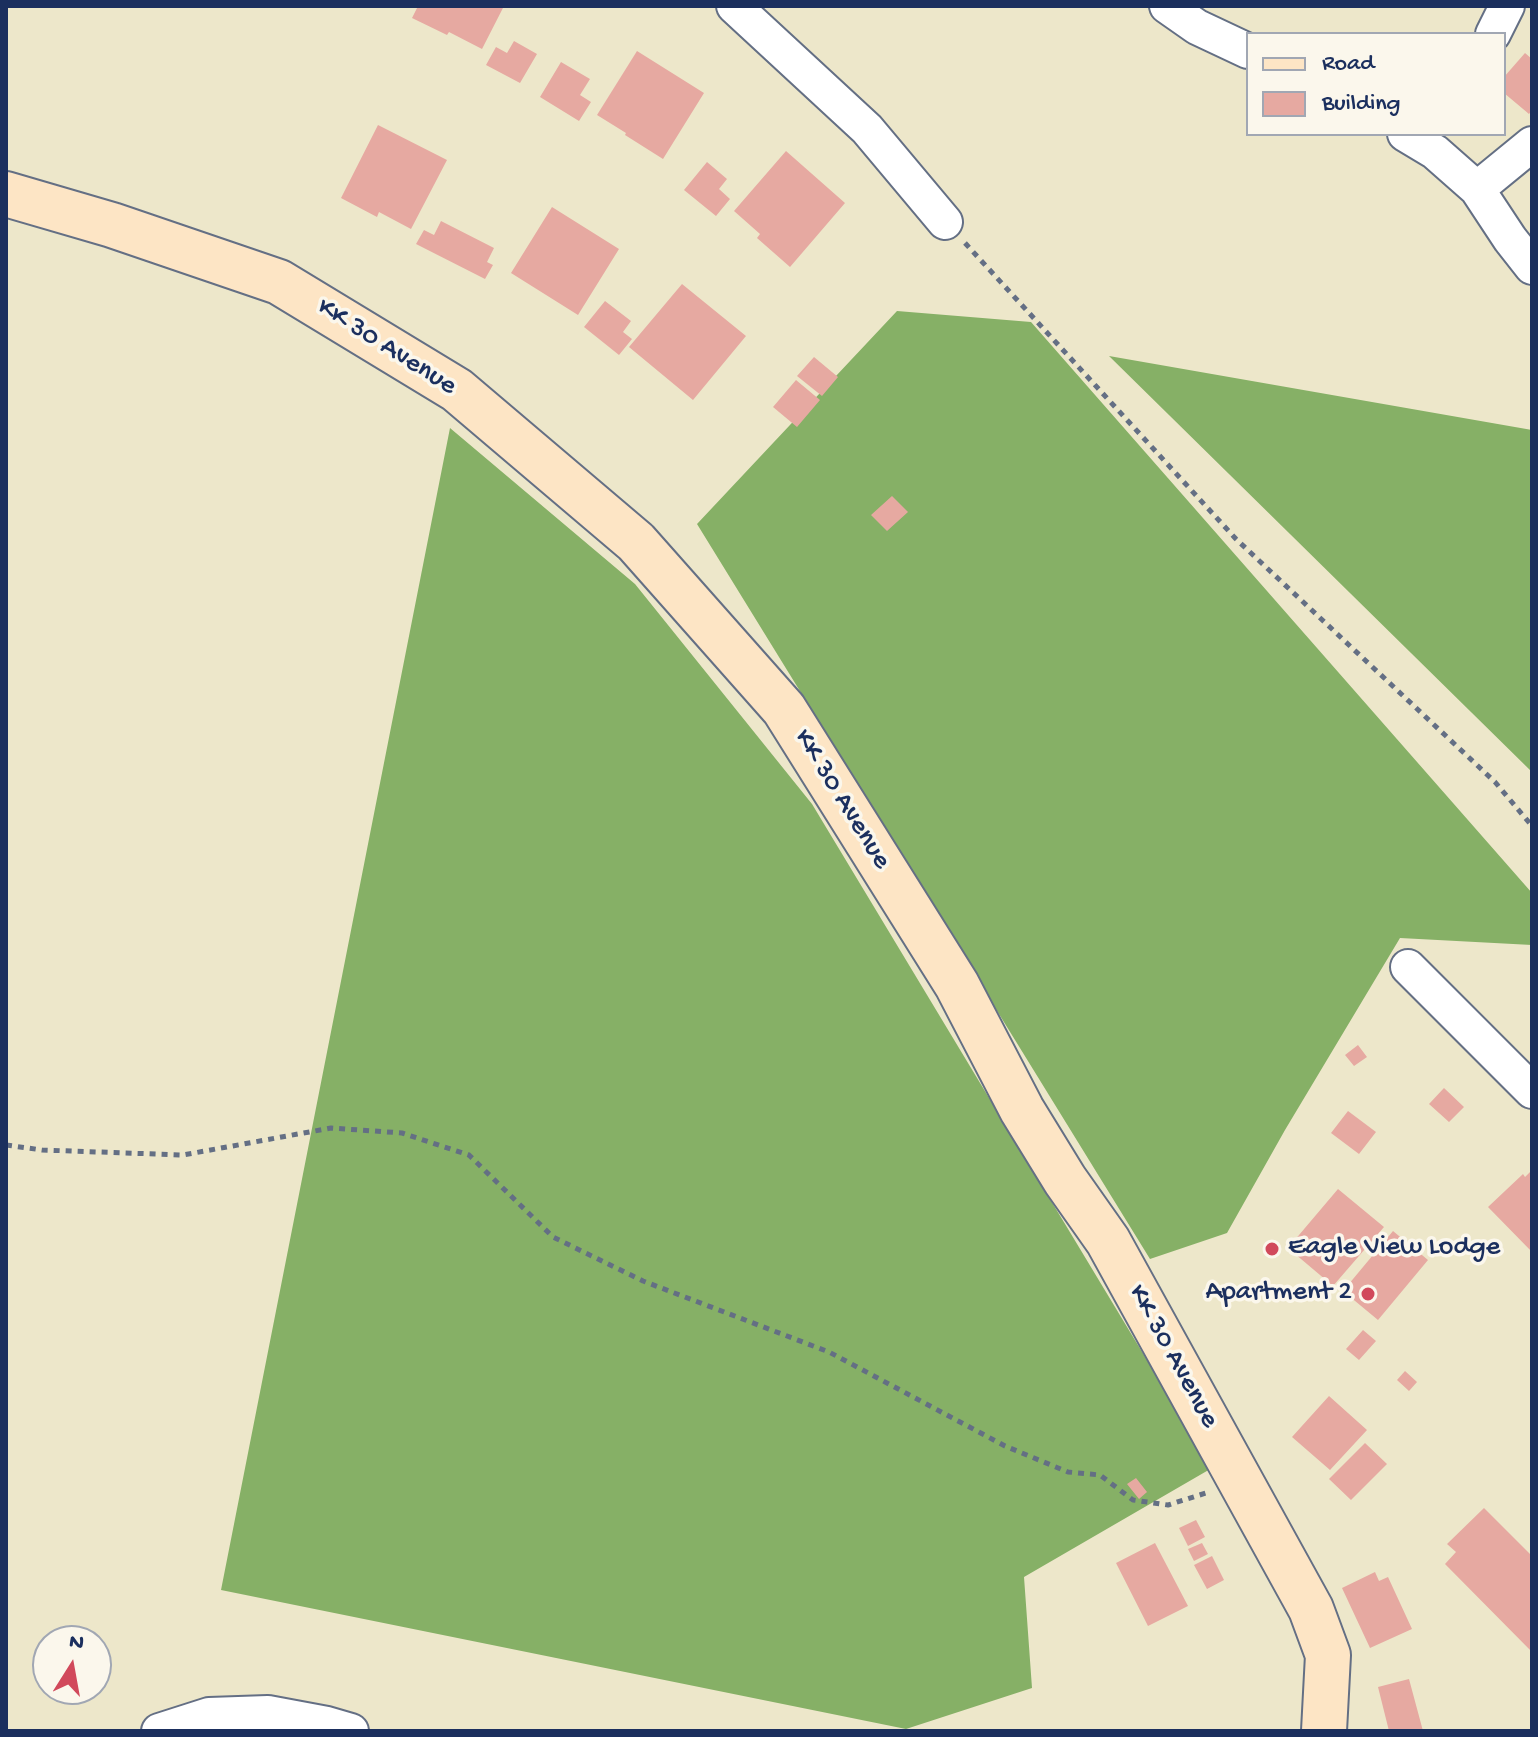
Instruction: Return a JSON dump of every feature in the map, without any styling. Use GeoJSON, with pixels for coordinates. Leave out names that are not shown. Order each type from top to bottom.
{"type":"FeatureCollection","features":[{"type":"Feature","properties":{"kind":"main road","name":"KK 30 Avenue"},"geometry":{"type":"LineString","coordinates":[[6,194],[112,225],[279,282],[457,390],[636,542],[784,709],[957,985],[1022,1110],[1065,1180],[1108,1241],[1311,1609],[1328,1655],[1324,1731]]}},
{"type":"Feature","properties":{"kind":"street"},"geometry":{"type":"LineString","coordinates":[[734,6],[867,129],[945,222]]}},
{"type":"Feature","properties":{"kind":"street"},"geometry":{"type":"LineString","coordinates":[[1167,6],[1197,27],[1246,50]]}},
{"type":"Feature","properties":{"kind":"street"},"geometry":{"type":"LineString","coordinates":[[1494,32],[1507,6]]}},
{"type":"Feature","properties":{"kind":"street"},"geometry":{"type":"LineString","coordinates":[[1413,136],[1440,143],[1532,267]]}},
{"type":"Feature","properties":{"kind":"street"},"geometry":{"type":"LineString","coordinates":[[1477,189],[1532,144]]}},
{"type":"Feature","properties":{"kind":"street"},"geometry":{"type":"LineString","coordinates":[[1408,967],[1532,1091]]}},
{"type":"Feature","properties":{"kind":"street"},"geometry":{"type":"LineString","coordinates":[[159,1731],[209,1715],[268,1713],[351,1731]]}},
{"type":"Feature","properties":{"kind":"path"},"geometry":{"type":"LineString","coordinates":[[945,222],[1236,539],[1495,782],[1532,826]]}},
{"type":"Feature","properties":{"kind":"path"},"geometry":{"type":"LineString","coordinates":[[6,1145],[42,1150],[183,1155],[331,1128],[402,1133],[469,1155],[553,1237],[643,1281],[829,1352],[1005,1446],[1068,1472],[1100,1475],[1133,1500],[1168,1505],[1242,1482]]}},
{"type":"Feature","properties":{"kind":"green space"},"geometry":{"type":"Polygon","coordinates":[[[897,311],[1031,322],[1532,893],[1532,945],[1400,938],[1227,1233],[1150,1259],[697,524],[897,311]]]}},
{"type":"Feature","properties":{"kind":"green space"},"geometry":{"type":"Polygon","coordinates":[[[1109,356],[1532,430],[1532,772],[1109,356]]]}},
{"type":"Feature","properties":{"kind":"green space"},"geometry":{"type":"Polygon","coordinates":[[[450,428],[635,584],[812,804],[1212,1468],[1024,1577],[1032,1688],[906,1729],[221,1590],[450,428]]]}},
{"type":"Feature","properties":{"kind":"building"},"geometry":{"type":"Polygon","coordinates":[[[418,6],[504,6],[482,49],[412,18],[418,6]]]}},
{"type":"Feature","properties":{"kind":"building"},"geometry":{"type":"Polygon","coordinates":[[[514,41],[537,54],[520,83],[486,65],[496,47],[507,53],[514,41]]]}},
{"type":"Feature","properties":{"kind":"building"},"geometry":{"type":"Polygon","coordinates":[[[637,51],[704,93],[663,159],[597,115],[637,51]]]}},
{"type":"Feature","properties":{"kind":"building"},"geometry":{"type":"Polygon","coordinates":[[[1525,53],[1532,59],[1532,110],[1529,114],[1506,95],[1506,75],[1525,53]]]}},
{"type":"Feature","properties":{"kind":"building"},"geometry":{"type":"Polygon","coordinates":[[[561,62],[590,79],[580,95],[591,102],[579,121],[540,97],[561,62]]]}},
{"type":"Feature","properties":{"kind":"building"},"geometry":{"type":"Polygon","coordinates":[[[378,125],[447,160],[411,229],[379,212],[377,217],[341,198],[378,125]]]}},
{"type":"Feature","properties":{"kind":"building"},"geometry":{"type":"Polygon","coordinates":[[[786,151],[845,203],[790,267],[757,238],[760,234],[734,211],[786,151]]]}},
{"type":"Feature","properties":{"kind":"building"},"geometry":{"type":"Polygon","coordinates":[[[707,162],[727,179],[719,189],[730,199],[716,216],[684,190],[707,162]]]}},
{"type":"Feature","properties":{"kind":"building"},"geometry":{"type":"Polygon","coordinates":[[[552,207],[619,249],[578,315],[511,273],[552,207]]]}},
{"type":"Feature","properties":{"kind":"building"},"geometry":{"type":"Polygon","coordinates":[[[441,221],[494,248],[487,262],[493,265],[485,279],[416,244],[424,230],[434,235],[441,221]]]}},
{"type":"Feature","properties":{"kind":"building"},"geometry":{"type":"Polygon","coordinates":[[[682,284],[746,336],[693,400],[629,347],[682,284]]]}},
{"type":"Feature","properties":{"kind":"building"},"geometry":{"type":"Polygon","coordinates":[[[605,301],[631,321],[623,332],[632,339],[619,355],[584,327],[605,301]]]}},
{"type":"Feature","properties":{"kind":"building"},"geometry":{"type":"Polygon","coordinates":[[[814,357],[838,377],[822,396],[797,376],[814,357]]]}},
{"type":"Feature","properties":{"kind":"building"},"geometry":{"type":"Polygon","coordinates":[[[796,380],[820,400],[797,427],[773,407],[796,380]]]}},
{"type":"Feature","properties":{"kind":"building"},"geometry":{"type":"Polygon","coordinates":[[[892,496],[908,512],[887,531],[871,515],[892,496]]]}},
{"type":"Feature","properties":{"kind":"building"},"geometry":{"type":"Polygon","coordinates":[[[1358,1045],[1367,1057],[1354,1066],[1345,1055],[1358,1045]]]}},
{"type":"Feature","properties":{"kind":"building"},"geometry":{"type":"Polygon","coordinates":[[[1444,1088],[1464,1107],[1449,1122],[1429,1104],[1444,1088]]]}},
{"type":"Feature","properties":{"kind":"building"},"geometry":{"type":"Polygon","coordinates":[[[1348,1111],[1376,1132],[1359,1154],[1331,1133],[1348,1111]]]}},
{"type":"Feature","properties":{"kind":"building"},"geometry":{"type":"Polygon","coordinates":[[[1532,1170],[1532,1252],[1488,1207],[1523,1174],[1525,1177],[1532,1170]]]}},
{"type":"Feature","properties":{"kind":"building"},"geometry":{"type":"Polygon","coordinates":[[[1338,1189],[1384,1227],[1333,1286],[1288,1248],[1338,1189]]]}},
{"type":"Feature","properties":{"kind":"building"},"geometry":{"type":"Polygon","coordinates":[[[1393,1231],[1428,1260],[1378,1320],[1343,1291],[1393,1231]]]}},
{"type":"Feature","properties":{"kind":"building"},"geometry":{"type":"Polygon","coordinates":[[[1363,1330],[1376,1341],[1359,1360],[1346,1349],[1363,1330]]]}},
{"type":"Feature","properties":{"kind":"building"},"geometry":{"type":"Polygon","coordinates":[[[1405,1371],[1417,1382],[1409,1391],[1397,1380],[1405,1371]]]}},
{"type":"Feature","properties":{"kind":"building"},"geometry":{"type":"Polygon","coordinates":[[[1329,1396],[1367,1430],[1330,1470],[1292,1437],[1329,1396]]]}},
{"type":"Feature","properties":{"kind":"building"},"geometry":{"type":"Polygon","coordinates":[[[1365,1443],[1387,1464],[1351,1500],[1329,1479],[1365,1443]]]}},
{"type":"Feature","properties":{"kind":"building"},"geometry":{"type":"Polygon","coordinates":[[[1136,1478],[1147,1492],[1139,1499],[1127,1484],[1136,1478]]]}},
{"type":"Feature","properties":{"kind":"building"},"geometry":{"type":"Polygon","coordinates":[[[1484,1508],[1532,1556],[1532,1652],[1445,1564],[1456,1552],[1447,1544],[1484,1508]]]}},
{"type":"Feature","properties":{"kind":"building"},"geometry":{"type":"Polygon","coordinates":[[[1196,1520],[1205,1537],[1188,1546],[1179,1528],[1196,1520]]]}},
{"type":"Feature","properties":{"kind":"building"},"geometry":{"type":"Polygon","coordinates":[[[1155,1543],[1188,1606],[1148,1626],[1116,1563],[1155,1543]]]}},
{"type":"Feature","properties":{"kind":"building"},"geometry":{"type":"Polygon","coordinates":[[[1202,1543],[1208,1554],[1194,1561],[1188,1549],[1202,1543]]]}},
{"type":"Feature","properties":{"kind":"building"},"geometry":{"type":"Polygon","coordinates":[[[1212,1556],[1224,1580],[1207,1589],[1194,1565],[1212,1556]]]}},
{"type":"Feature","properties":{"kind":"building"},"geometry":{"type":"Polygon","coordinates":[[[1375,1572],[1379,1581],[1388,1577],[1412,1629],[1370,1648],[1342,1588],[1375,1572]]]}},
{"type":"Feature","properties":{"kind":"building"},"geometry":{"type":"Polygon","coordinates":[[[1409,1679],[1423,1731],[1389,1731],[1378,1687],[1409,1679]]]}},
{"type":"Feature","properties":{"kind":"place","name":"Eagle View Lodge"},"geometry":{"type":"Point","coordinates":[1272,1249]}},
{"type":"Feature","properties":{"kind":"place","name":"Apartment 2"},"geometry":{"type":"Point","coordinates":[1368,1294]}}]}
